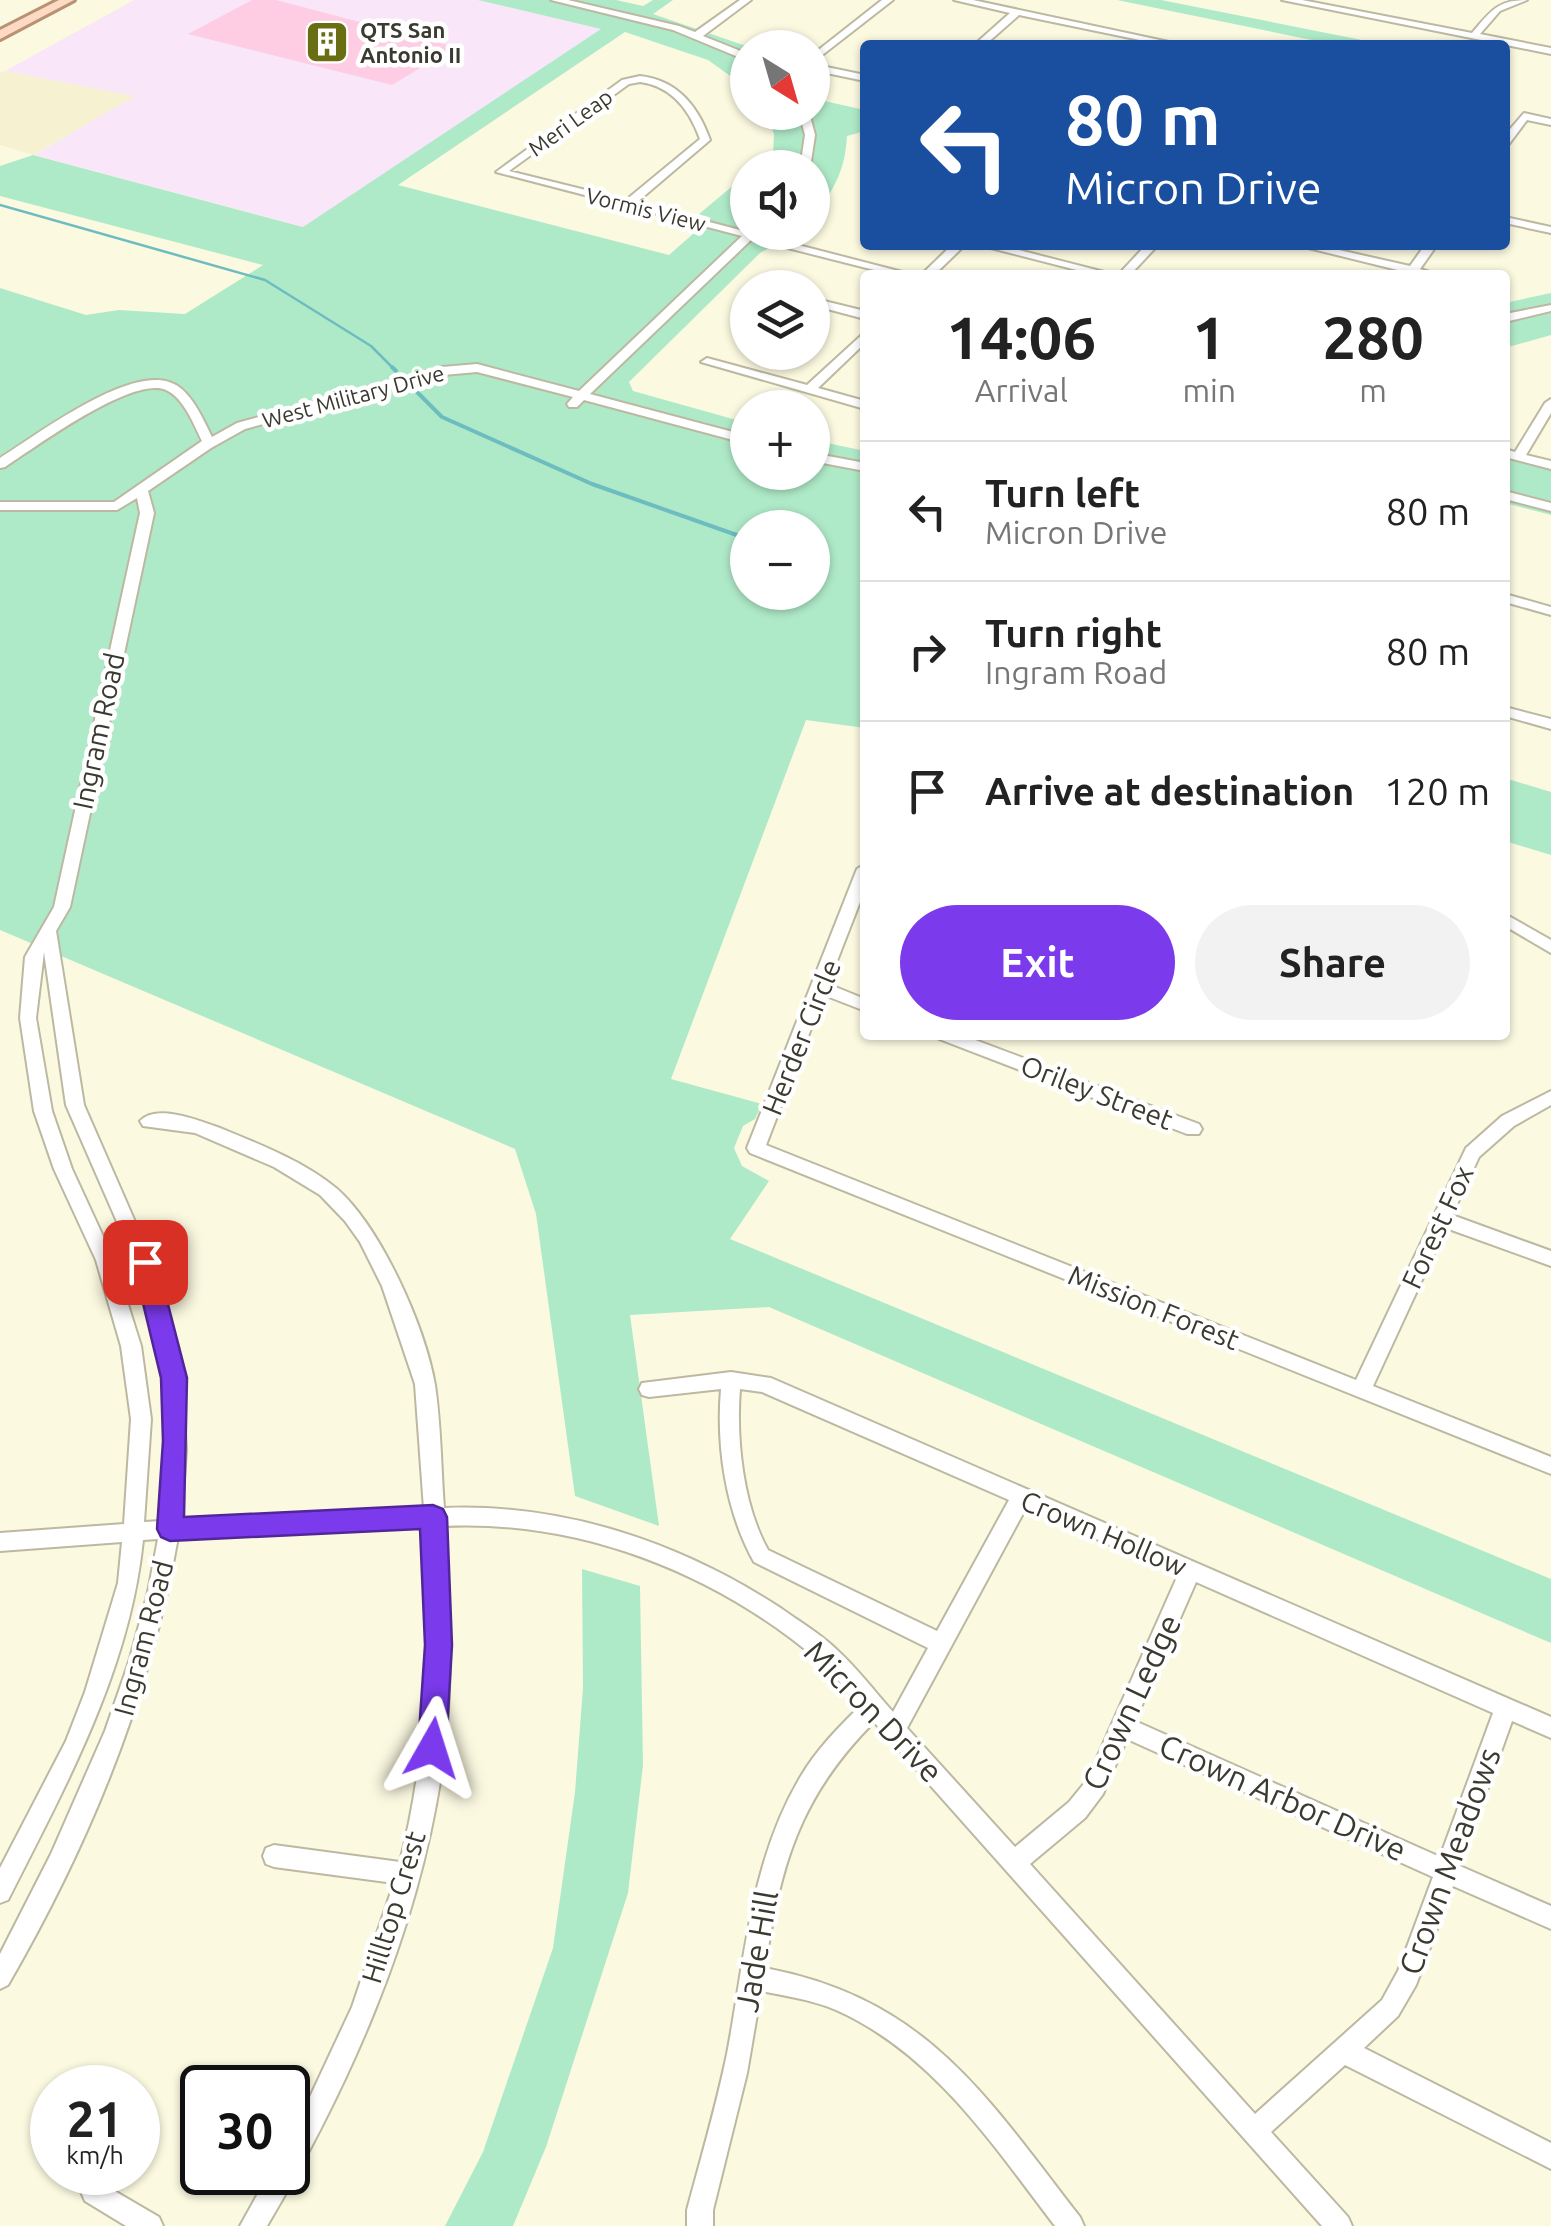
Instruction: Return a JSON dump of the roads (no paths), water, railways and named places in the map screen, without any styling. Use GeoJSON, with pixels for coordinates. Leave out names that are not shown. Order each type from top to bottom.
{"type":"FeatureCollection","features":[{"type":"Feature","properties":{"kind":"main road"},"geometry":{"type":"LineString","coordinates":[[0,25],[49,0]]}},
{"type":"Feature","properties":{"kind":"main road"},"geometry":{"type":"LineString","coordinates":[[0,35],[68,0]]}},
{"type":"Feature","properties":{"kind":"street"},"geometry":{"type":"LineString","coordinates":[[556,0],[697,35],[730,50]]}},
{"type":"Feature","properties":{"kind":"street"},"geometry":{"type":"LineString","coordinates":[[697,35],[746,0]]}},
{"type":"Feature","properties":{"kind":"street"},"geometry":{"type":"LineString","coordinates":[[830,48],[888,0]]}},
{"type":"Feature","properties":{"kind":"street"},"geometry":{"type":"LineString","coordinates":[[959,0],[1155,40]]}},
{"type":"Feature","properties":{"kind":"street"},"geometry":{"type":"LineString","coordinates":[[1286,0],[1493,40]]}},
{"type":"Feature","properties":{"kind":"street"},"geometry":{"type":"LineString","coordinates":[[1349,12],[1361,0]]}},
{"type":"Feature","properties":{"kind":"street"},"geometry":{"type":"LineString","coordinates":[[1474,36],[1497,10],[1522,0]]}},
{"type":"Feature","properties":{"kind":"street"},"geometry":{"type":"LineString","coordinates":[[985,40],[1017,12]]}},
{"type":"Feature","properties":{"kind":"street"},"geometry":{"type":"LineString","coordinates":[[1132,40],[1136,36]]}},
{"type":"Feature","properties":{"kind":"street"},"geometry":{"type":"LineString","coordinates":[[1510,43],[1551,52]]}},
{"type":"Feature","properties":{"kind":"street"},"geometry":{"type":"LineString","coordinates":[[830,68],[860,77]]}},
{"type":"Feature","properties":{"kind":"street","name":"Meri Leap"},"geometry":{"type":"LineString","coordinates":[[500,172],[626,82],[643,78],[656,81],[680,96],[698,120],[706,140],[628,204]]}},
{"type":"Feature","properties":{"kind":"street"},"geometry":{"type":"LineString","coordinates":[[1510,135],[1524,116],[1551,122]]}},
{"type":"Feature","properties":{"kind":"street","name":"Vormis View"},"geometry":{"type":"LineString","coordinates":[[500,172],[730,229]]}},
{"type":"Feature","properties":{"kind":"street"},"geometry":{"type":"LineString","coordinates":[[1510,221],[1551,230]]}},
{"type":"Feature","properties":{"kind":"street"},"geometry":{"type":"LineString","coordinates":[[578,398],[735,250]]}},
{"type":"Feature","properties":{"kind":"street","name":"Vormis View"},"geometry":{"type":"LineString","coordinates":[[813,250],[889,270]]}},
{"type":"Feature","properties":{"kind":"street"},"geometry":{"type":"LineString","coordinates":[[932,270],[954,250]]}},
{"type":"Feature","properties":{"kind":"street"},"geometry":{"type":"LineString","coordinates":[[1006,250],[1089,270]]}},
{"type":"Feature","properties":{"kind":"street"},"geometry":{"type":"LineString","coordinates":[[1129,270],[1147,250]]}},
{"type":"Feature","properties":{"kind":"street"},"geometry":{"type":"LineString","coordinates":[[1324,250],[1413,270],[1427,250]]}},
{"type":"Feature","properties":{"kind":"street"},"geometry":{"type":"LineString","coordinates":[[830,306],[860,314]]}},
{"type":"Feature","properties":{"kind":"street"},"geometry":{"type":"LineString","coordinates":[[1510,317],[1551,308]]}},
{"type":"Feature","properties":{"kind":"street"},"geometry":{"type":"LineString","coordinates":[[810,389],[860,341]]}},
{"type":"Feature","properties":{"kind":"street"},"geometry":{"type":"LineString","coordinates":[[706,362],[860,404]]}},
{"type":"Feature","properties":{"kind":"street","name":"West Military Drive"},"geometry":{"type":"LineString","coordinates":[[200,426],[241,426],[460,368],[494,370],[578,398],[730,436]]}},
{"type":"Feature","properties":{"kind":"street"},"geometry":{"type":"LineString","coordinates":[[4,458],[133,386],[170,386],[200,426],[207,446]]}},
{"type":"Feature","properties":{"kind":"street"},"geometry":{"type":"LineString","coordinates":[[1551,404],[1512,455],[1551,465]]}},
{"type":"Feature","properties":{"kind":"street","name":"West Military Drive"},"geometry":{"type":"LineString","coordinates":[[110,508],[142,492],[241,426]]}},
{"type":"Feature","properties":{"kind":"street"},"geometry":{"type":"LineString","coordinates":[[830,460],[860,466]]}},
{"type":"Feature","properties":{"kind":"street","name":"Ingram Road"},"geometry":{"type":"LineString","coordinates":[[0,1892],[75,1745],[96,1692],[128,1583],[134,1532],[141,1419],[131,1346],[106,1260],[62,1168],[43,1111],[28,1018],[33,957],[62,907],[147,513],[142,492]]}},
{"type":"Feature","properties":{"kind":"street"},"geometry":{"type":"LineString","coordinates":[[1510,496],[1551,507]]}},
{"type":"Feature","properties":{"kind":"street"},"geometry":{"type":"LineString","coordinates":[[0,506],[110,508],[142,526]]}},
{"type":"Feature","properties":{"kind":"street"},"geometry":{"type":"LineString","coordinates":[[1510,599],[1551,610]]}},
{"type":"Feature","properties":{"kind":"street"},"geometry":{"type":"LineString","coordinates":[[1510,712],[1551,724]]}},
{"type":"Feature","properties":{"kind":"street","name":"Herder Circle"},"geometry":{"type":"LineString","coordinates":[[756,1148],[860,883]]}},
{"type":"Feature","properties":{"kind":"street"},"geometry":{"type":"LineString","coordinates":[[1510,922],[1551,947]]}},
{"type":"Feature","properties":{"kind":"street","name":"Ingram Road"},"geometry":{"type":"LineString","coordinates":[[0,1977],[76,1828],[117,1733],[162,1584],[176,1441],[174,1378],[160,1309],[145,1262],[74,1102],[49,933]]}},
{"type":"Feature","properties":{"kind":"street"},"geometry":{"type":"LineString","coordinates":[[821,988],[860,1003]]}},
{"type":"Feature","properties":{"kind":"street","name":"Oriley Street"},"geometry":{"type":"LineString","coordinates":[[957,1040],[1193,1128]]}},
{"type":"Feature","properties":{"kind":"street"},"geometry":{"type":"LineString","coordinates":[[38,1079],[69,1071]]}},
{"type":"Feature","properties":{"kind":"street","name":"Forest Fox"},"geometry":{"type":"LineString","coordinates":[[1362,1390],[1472,1153],[1508,1121],[1551,1097]]}},
{"type":"Feature","properties":{"kind":"street","name":"Hilltop Crest"},"geometry":{"type":"LineString","coordinates":[[149,1121],[195,1124],[290,1167],[336,1199],[357,1222],[378,1258],[417,1352],[425,1384],[438,1645],[436,1721],[424,1804],[406,1874],[360,2013],[310,2125]]}},
{"type":"Feature","properties":{"kind":"street","name":"Mission Forest"},"geometry":{"type":"LineString","coordinates":[[756,1148],[1551,1466]]}},
{"type":"Feature","properties":{"kind":"street"},"geometry":{"type":"LineString","coordinates":[[1440,1218],[1551,1259]]}},
{"type":"Feature","properties":{"kind":"street"},"geometry":{"type":"LineString","coordinates":[[731,1380],[727,1405],[731,1438],[748,1533],[760,1556],[942,1644]]}},
{"type":"Feature","properties":{"kind":"street","name":"Crown Hollow"},"geometry":{"type":"LineString","coordinates":[[649,1389],[731,1380],[764,1384],[1551,1728]]}},
{"type":"Feature","properties":{"kind":"street"},"geometry":{"type":"LineString","coordinates":[[896,1729],[1021,1496]]}},
{"type":"Feature","properties":{"kind":"street","name":"Micron Drive"},"geometry":{"type":"LineString","coordinates":[[0,1542],[170,1529],[486,1514],[597,1533],[632,1542],[700,1569],[786,1622],[829,1656],[1339,2226]]}},
{"type":"Feature","properties":{"kind":"street","name":"Crown Ledge"},"geometry":{"type":"LineString","coordinates":[[1013,1863],[1078,1810],[1095,1787],[1192,1570]]}},
{"type":"Feature","properties":{"kind":"street","name":"Jade Hill"},"geometry":{"type":"LineString","coordinates":[[700,2226],[700,2210],[738,2057],[772,1864],[790,1816],[824,1759],[875,1706]]}},
{"type":"Feature","properties":{"kind":"street","name":"Crown Meadows"},"geometry":{"type":"LineString","coordinates":[[1253,2132],[1390,2008],[1408,1977],[1506,1708]]}},
{"type":"Feature","properties":{"kind":"street","name":"Crown Arbor Drive"},"geometry":{"type":"LineString","coordinates":[[1124,1726],[1551,1918]]}},
{"type":"Feature","properties":{"kind":"street"},"geometry":{"type":"LineString","coordinates":[[274,1856],[406,1874]]}},
{"type":"Feature","properties":{"kind":"street"},"geometry":{"type":"LineString","coordinates":[[752,1977],[840,1999],[894,2028],[918,2046],[963,2092],[1072,2226]]}},
{"type":"Feature","properties":{"kind":"street"},"geometry":{"type":"LineString","coordinates":[[1344,2051],[1551,2156]]}},
{"type":"Feature","properties":{"kind":"street"},"geometry":{"type":"LineString","coordinates":[[99,2195],[150,2226]]}},
{"type":"Feature","properties":{"kind":"street","name":"Hilltop Crest"},"geometry":{"type":"LineString","coordinates":[[253,2226],[272,2195]]}},
{"type":"Feature","properties":{"kind":"waterway"},"geometry":{"type":"LineString","coordinates":[[0,205],[265,280],[371,346],[396,371]]}},
{"type":"Feature","properties":{"kind":"waterway"},"geometry":{"type":"LineString","coordinates":[[414,389],[442,417],[592,484],[730,533]]}},
{"type":"Feature","properties":{"kind":"place","name":"QTS San Antonio II"},"geometry":{"type":"Point","coordinates":[327,42]}}]}
